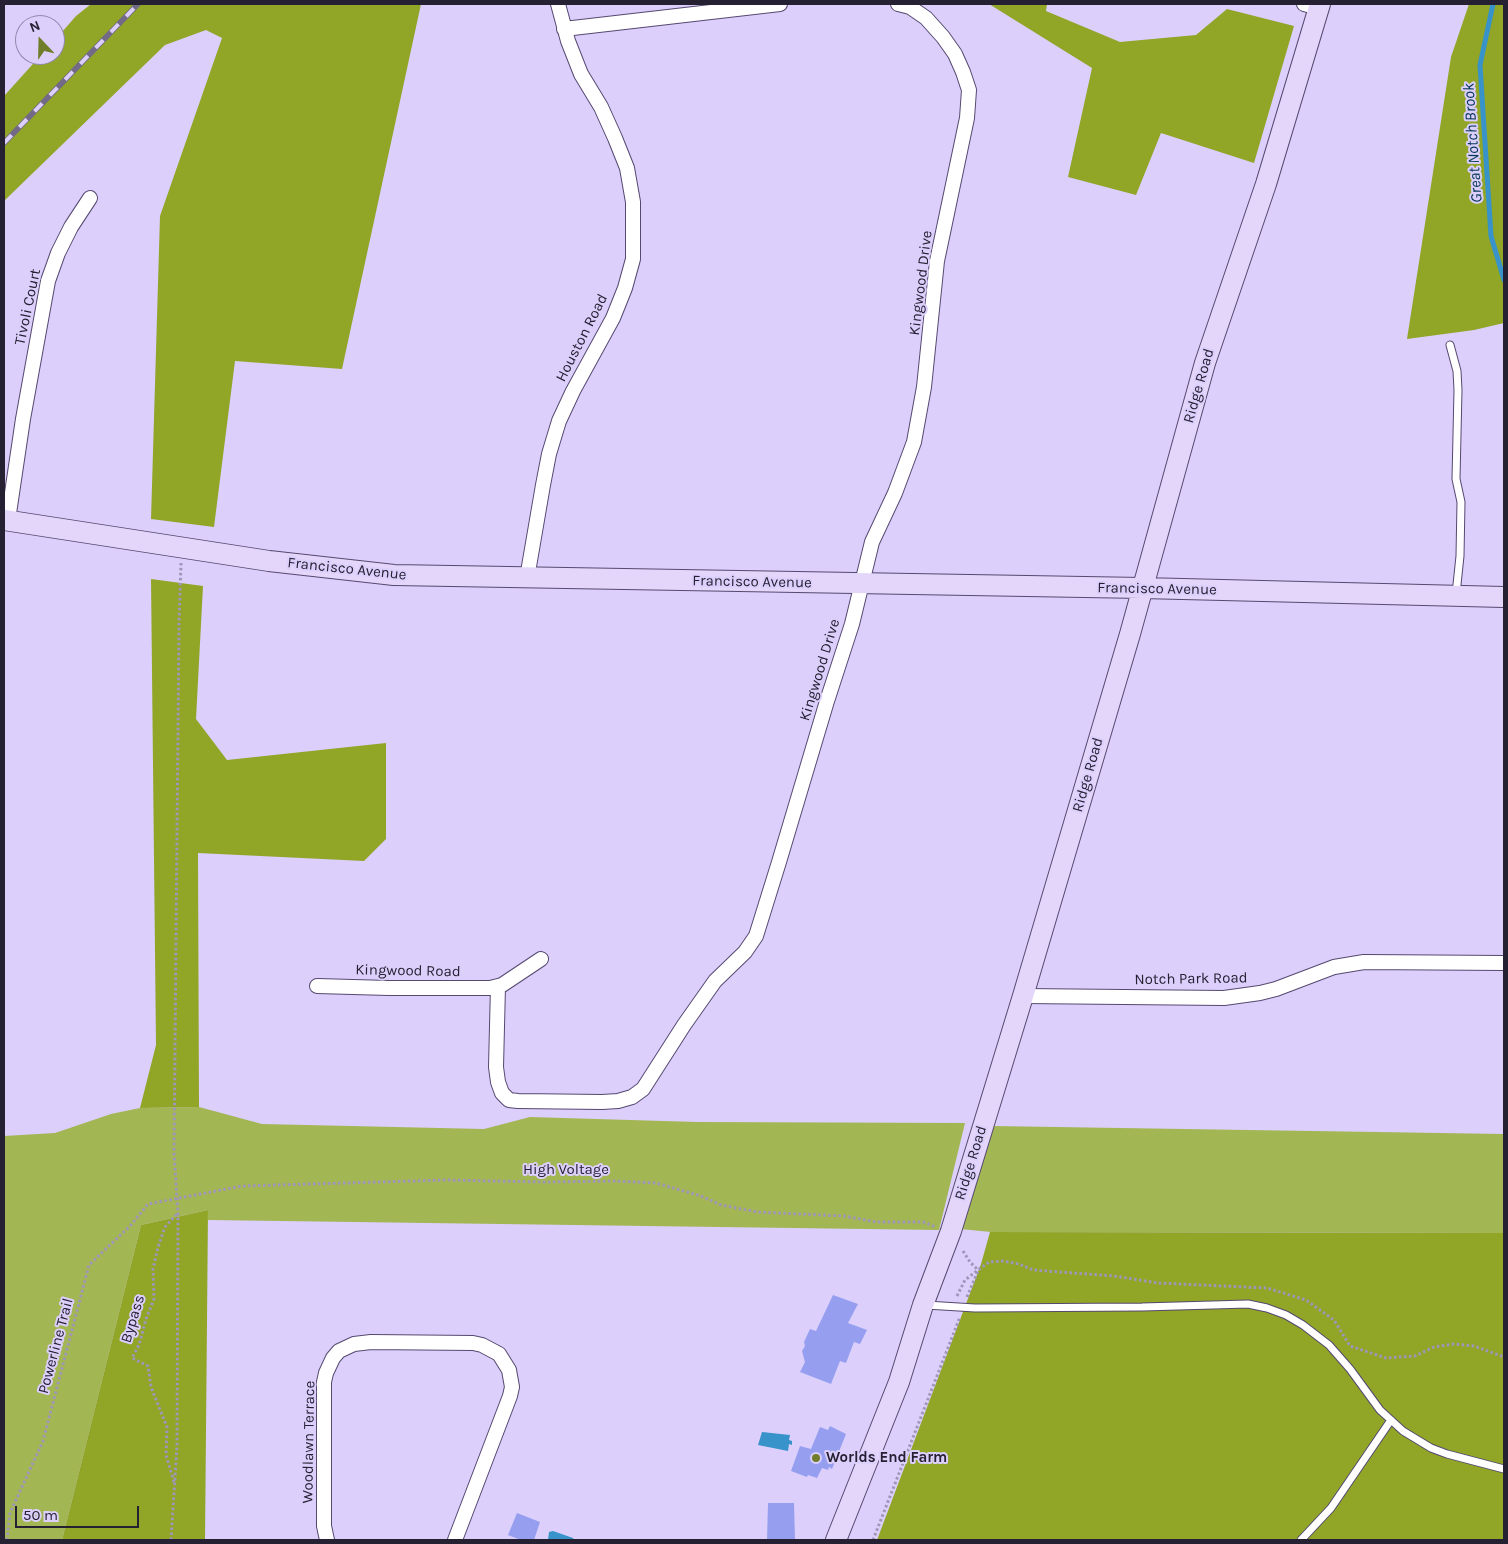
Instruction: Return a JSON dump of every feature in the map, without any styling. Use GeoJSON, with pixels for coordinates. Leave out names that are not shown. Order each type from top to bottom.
{"type":"FeatureCollection","features":[{"type":"Feature","properties":{"kind":"main road","name":"Ridge Road"},"geometry":{"type":"LineString","coordinates":[[836,1540],[899,1382],[923,1305],[951,1231],[1023,996],[1142,588],[1205,363],[1266,184],[1314,5]]}},
{"type":"Feature","properties":{"kind":"main road","name":"Francisco Avenue"},"geometry":{"type":"LineString","coordinates":[[6,520],[269,562],[394,575],[1142,588],[1504,598]]}},
{"type":"Feature","properties":{"kind":"street","name":"Houston Road"},"geometry":{"type":"LineString","coordinates":[[527,578],[549,454],[559,421],[573,391],[613,318],[625,288],[633,258],[633,202],[627,168],[601,107],[581,74],[564,29],[558,4]]}},
{"type":"Feature","properties":{"kind":"street"},"geometry":{"type":"LineString","coordinates":[[564,29],[780,4]]}},
{"type":"Feature","properties":{"kind":"street","name":"Kingwood Drive"},"geometry":{"type":"LineString","coordinates":[[498,986],[496,1067],[502,1093],[509,1100],[610,1101],[632,1097],[643,1089],[715,981],[744,952],[756,936],[852,624],[872,542],[914,442],[926,377],[937,261],[966,118],[969,90],[955,54],[926,18],[910,7],[898,4]]}},
{"type":"Feature","properties":{"kind":"street","name":"Tivoli Court"},"geometry":{"type":"LineString","coordinates":[[6,520],[48,281],[58,253],[71,227],[90,198]]}},
{"type":"Feature","properties":{"kind":"street"},"geometry":{"type":"LineString","coordinates":[[498,986],[540,959]]}},
{"type":"Feature","properties":{"kind":"street","name":"Notch Park Road"},"geometry":{"type":"LineString","coordinates":[[1023,996],[1224,998],[1276,989],[1334,966],[1364,962],[1504,963]]}},
{"type":"Feature","properties":{"kind":"street","name":"Kingwood Road"},"geometry":{"type":"LineString","coordinates":[[317,986],[490,988],[498,986]]}},
{"type":"Feature","properties":{"kind":"street","name":"Woodlawn Terrace"},"geometry":{"type":"LineString","coordinates":[[327,1540],[324,1526],[324,1382],[326,1373],[339,1351],[354,1344],[371,1342],[473,1343],[482,1345],[499,1354],[509,1370],[512,1388],[510,1396],[455,1540]]}},
{"type":"Feature","properties":{"kind":"lane"},"geometry":{"type":"LineString","coordinates":[[1450,345],[1457,371],[1456,479],[1461,502],[1460,556],[1456,596]]}},
{"type":"Feature","properties":{"kind":"lane"},"geometry":{"type":"LineString","coordinates":[[923,1305],[963,1308],[1142,1307],[1248,1304],[1267,1308],[1303,1325],[1329,1344],[1371,1398],[1403,1431],[1432,1448],[1447,1454],[1504,1469]]}},
{"type":"Feature","properties":{"kind":"lane"},"geometry":{"type":"LineString","coordinates":[[1301,1540],[1331,1508],[1391,1420]]}},
{"type":"Feature","properties":{"kind":"path"},"geometry":{"type":"LineString","coordinates":[[171,1540],[177,1447],[178,1213],[174,1154],[179,633],[182,548]]}},
{"type":"Feature","properties":{"kind":"path","name":"High Voltage"},"geometry":{"type":"LineString","coordinates":[[177,1199],[209,1191],[242,1186],[446,1180],[615,1181],[656,1184],[701,1196],[721,1205],[757,1212],[844,1216],[876,1222],[923,1222],[951,1231]]}},
{"type":"Feature","properties":{"kind":"path","name":"Powerline Trail"},"geometry":{"type":"LineString","coordinates":[[7,1540],[10,1513],[43,1441],[89,1265],[131,1226],[148,1204],[177,1199]]}},
{"type":"Feature","properties":{"kind":"path","name":"Bypass"},"geometry":{"type":"LineString","coordinates":[[174,1484],[166,1455],[167,1427],[150,1387],[148,1366],[132,1358],[139,1346],[146,1318],[154,1299],[153,1270],[158,1247],[166,1227],[178,1213]]}},
{"type":"Feature","properties":{"kind":"path"},"geometry":{"type":"LineString","coordinates":[[873,1540],[978,1270],[965,1280],[952,1307]]}},
{"type":"Feature","properties":{"kind":"green space"},"geometry":{"type":"Polygon","coordinates":[[[91,4],[421,4],[342,369],[235,361],[214,527],[151,519],[160,216],[222,38],[206,30],[165,45],[4,201],[4,96],[32,65],[65,65],[65,29],[76,16],[91,4]]]}},
{"type":"Feature","properties":{"kind":"green space"},"geometry":{"type":"Polygon","coordinates":[[[989,4],[1047,4],[1046,11],[1120,42],[1196,35],[1227,9],[1294,26],[1254,163],[1161,133],[1136,195],[1068,177],[1092,68],[989,4]]]}},
{"type":"Feature","properties":{"kind":"green space"},"geometry":{"type":"Polygon","coordinates":[[[1469,4],[1504,4],[1504,323],[1474,330],[1407,339],[1451,57],[1469,4]]]}},
{"type":"Feature","properties":{"kind":"green space"},"geometry":{"type":"Polygon","coordinates":[[[151,579],[203,586],[196,719],[227,760],[386,743],[386,839],[364,861],[198,853],[199,1107],[140,1108],[156,1045],[151,579]]]}},
{"type":"Feature","properties":{"kind":"green space"},"geometry":{"type":"Polygon","coordinates":[[[199,1107],[262,1124],[484,1129],[530,1117],[697,1122],[965,1123],[939,1230],[208,1220],[208,1210],[141,1225],[62,1540],[4,1540],[4,1136],[55,1133],[111,1114],[140,1108],[199,1107]]]}},
{"type":"Feature","properties":{"kind":"green space"},"geometry":{"type":"Polygon","coordinates":[[[993,1126],[1504,1134],[1504,1233],[991,1232],[960,1229],[993,1126]]]}},
{"type":"Feature","properties":{"kind":"green space"},"geometry":{"type":"Polygon","coordinates":[[[208,1210],[205,1540],[62,1540],[141,1225],[208,1210]]]}},
{"type":"Feature","properties":{"kind":"green space"},"geometry":{"type":"Polygon","coordinates":[[[990,1232],[1504,1233],[1504,1540],[877,1540],[981,1264],[990,1232]]]}},
{"type":"Feature","properties":{"kind":"water"},"geometry":{"type":"Polygon","coordinates":[[[762,1432],[790,1435],[789,1440],[792,1441],[792,1445],[789,1444],[788,1451],[758,1445],[762,1432]]]}},
{"type":"Feature","properties":{"kind":"water"},"geometry":{"type":"Polygon","coordinates":[[[553,1531],[574,1540],[548,1540],[549,1532],[553,1531]]]}},
{"type":"Feature","properties":{"kind":"building"},"geometry":{"type":"Polygon","coordinates":[[[833,1295],[858,1304],[848,1323],[867,1330],[860,1344],[854,1342],[846,1363],[840,1361],[831,1384],[800,1372],[805,1362],[802,1351],[805,1346],[804,1342],[810,1329],[816,1331],[833,1295]]]}},
{"type":"Feature","properties":{"kind":"building","name":"Worlds End Farm"},"geometry":{"type":"Polygon","coordinates":[[[830,1426],[846,1434],[832,1469],[829,1467],[828,1470],[822,1468],[817,1478],[808,1475],[807,1477],[791,1471],[800,1446],[811,1449],[820,1427],[828,1430],[830,1426]]]}},
{"type":"Feature","properties":{"kind":"building"},"geometry":{"type":"Polygon","coordinates":[[[768,1503],[794,1503],[795,1540],[767,1540],[768,1503]]]}},
{"type":"Feature","properties":{"kind":"building"},"geometry":{"type":"Polygon","coordinates":[[[517,1513],[540,1522],[534,1540],[521,1540],[508,1535],[517,1513]]]}},
{"type":"Feature","properties":{"kind":"waterway","name":"Great Notch Brook"},"geometry":{"type":"LineString","coordinates":[[1493,4],[1480,65],[1491,236],[1504,280]]}},
{"type":"Feature","properties":{"kind":"railway"},"geometry":{"type":"LineString","coordinates":[[4,143],[138,4]]}},
{"type":"Feature","properties":{"kind":"place","name":"Worlds End Farm"},"geometry":{"type":"Point","coordinates":[816,1458]}}]}
